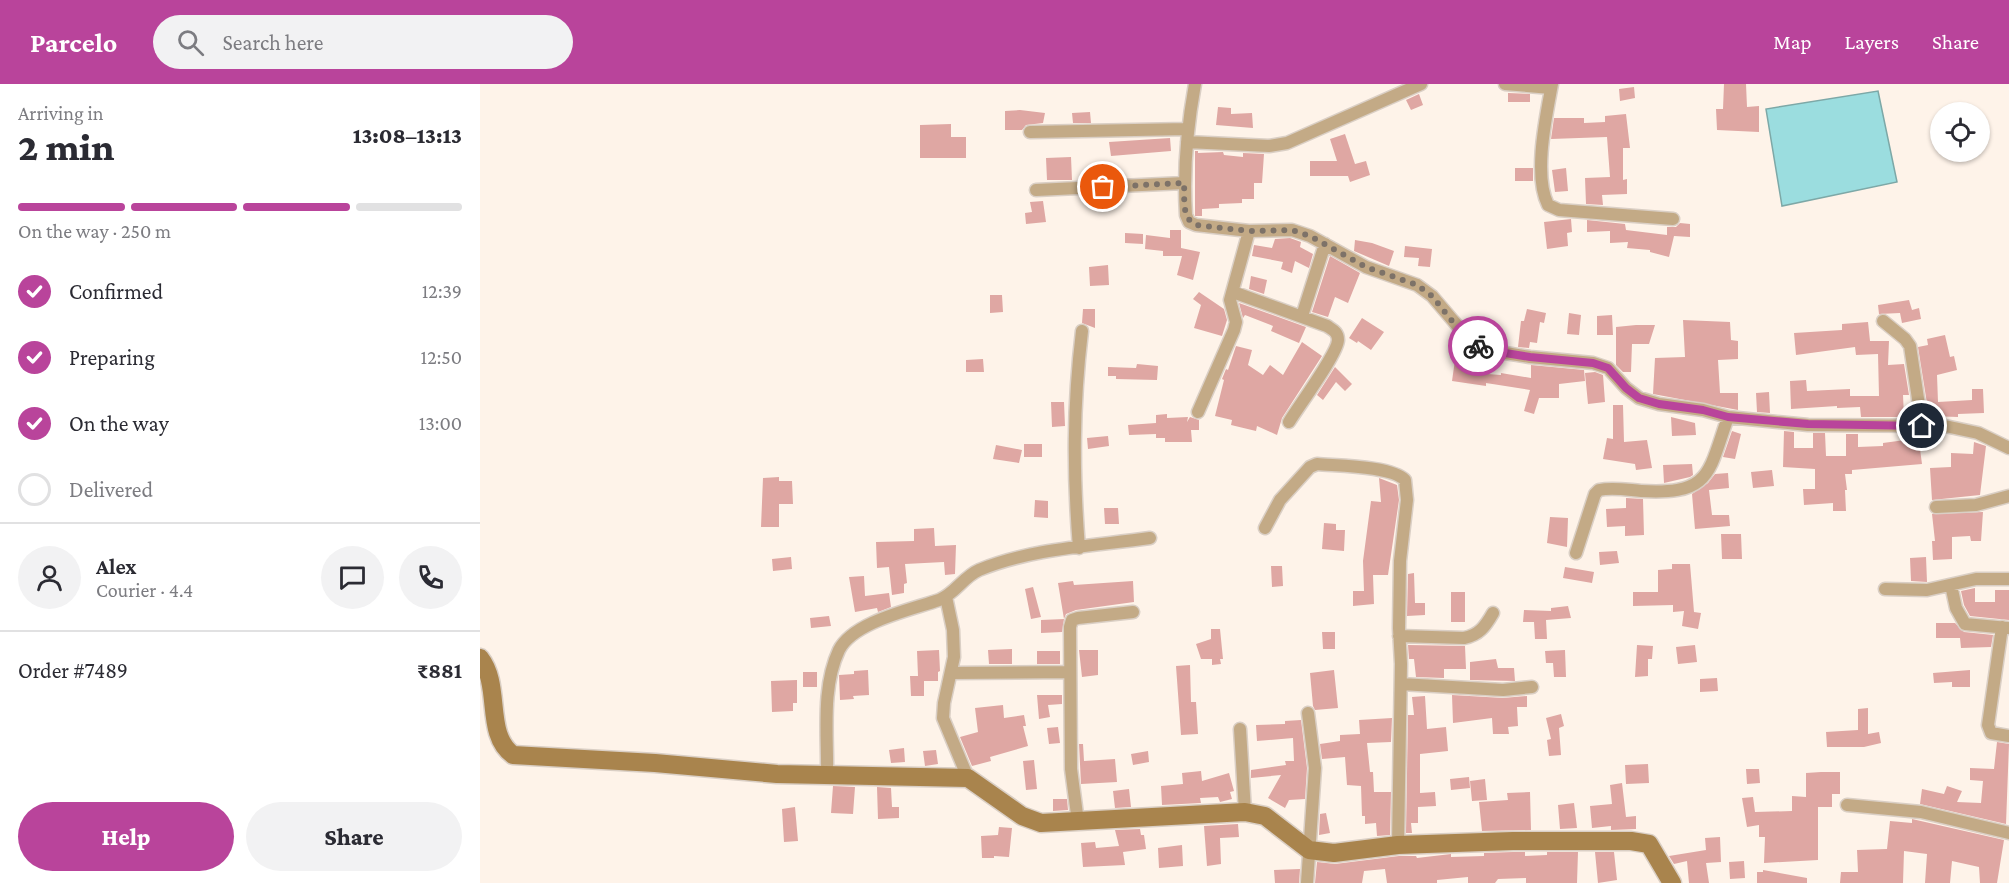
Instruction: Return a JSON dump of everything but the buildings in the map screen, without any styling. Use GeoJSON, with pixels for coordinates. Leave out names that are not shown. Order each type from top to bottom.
{"type":"FeatureCollection","features":[{"type":"Feature","properties":{"kind":"street"},"geometry":{"type":"LineString","coordinates":[[1195,84],[1187,129],[1184,183],[1186,215],[1189,222],[1196,225],[1249,231],[1292,230],[1325,244],[1366,267],[1417,285],[1432,296],[1473,344],[1493,351],[1530,357],[1593,363],[1608,368],[1626,388],[1639,398],[1659,404],[1703,410],[1728,417],[1808,424],[1945,426],[1978,434],[2009,448]]}},
{"type":"Feature","properties":{"kind":"street"},"geometry":{"type":"LineString","coordinates":[[1187,142],[1251,145],[1287,143],[1421,84]]}},
{"type":"Feature","properties":{"kind":"street"},"geometry":{"type":"LineString","coordinates":[[1504,84],[1551,86],[1542,159],[1543,191],[1548,205],[1559,210],[1673,219]]}},
{"type":"Feature","properties":{"kind":"street"},"geometry":{"type":"LineString","coordinates":[[1030,132],[1187,129]]}},
{"type":"Feature","properties":{"kind":"street"},"geometry":{"type":"LineString","coordinates":[[1036,190],[1184,183]]}},
{"type":"Feature","properties":{"kind":"street"},"geometry":{"type":"LineString","coordinates":[[1198,412],[1234,330],[1236,322],[1230,300],[1249,231]]}},
{"type":"Feature","properties":{"kind":"street"},"geometry":{"type":"LineString","coordinates":[[1302,316],[1325,244]]}},
{"type":"Feature","properties":{"kind":"street"},"geometry":{"type":"LineString","coordinates":[[1233,292],[1335,330],[1338,343],[1335,352],[1289,422]]}},
{"type":"Feature","properties":{"kind":"street"},"geometry":{"type":"LineString","coordinates":[[1883,321],[1910,346],[1922,426]]}},
{"type":"Feature","properties":{"kind":"street"},"geometry":{"type":"LineString","coordinates":[[1078,548],[1074,451],[1075,392],[1082,330]]}},
{"type":"Feature","properties":{"kind":"street"},"geometry":{"type":"LineString","coordinates":[[1576,554],[1595,494],[1599,490],[1660,491],[1688,489],[1699,483],[1708,473],[1728,417]]}},
{"type":"Feature","properties":{"kind":"street"},"geometry":{"type":"LineString","coordinates":[[1265,528],[1280,500],[1310,466],[1317,464],[1381,471],[1401,476],[1406,480],[1400,561],[1401,684],[1398,845]]}},
{"type":"Feature","properties":{"kind":"street"},"geometry":{"type":"LineString","coordinates":[[1936,507],[1976,505],[2009,496]]}},
{"type":"Feature","properties":{"kind":"street"},"geometry":{"type":"LineString","coordinates":[[827,777],[828,687],[840,649],[850,635],[869,625],[946,597],[965,578],[979,570],[1030,556],[1150,538]]}},
{"type":"Feature","properties":{"kind":"street"},"geometry":{"type":"LineString","coordinates":[[1885,589],[1927,590],[1976,579],[2009,579]]}},
{"type":"Feature","properties":{"kind":"street"},"geometry":{"type":"LineString","coordinates":[[1951,585],[1956,608],[1965,624],[2006,628],[1988,725],[1991,733],[2009,736]]}},
{"type":"Feature","properties":{"kind":"street"},"geometry":{"type":"LineString","coordinates":[[946,597],[953,630],[951,673],[944,702],[943,718],[968,778],[1022,816],[1041,823],[1245,812],[1264,816],[1309,850],[1334,853],[1398,845],[1513,841],[1631,841],[1649,844],[1672,883]]}},
{"type":"Feature","properties":{"kind":"street"},"geometry":{"type":"LineString","coordinates":[[1078,822],[1071,769],[1072,620],[1133,612]]}},
{"type":"Feature","properties":{"kind":"street"},"geometry":{"type":"LineString","coordinates":[[1399,636],[1457,638],[1473,636],[1484,629],[1493,613]]}},
{"type":"Feature","properties":{"kind":"street"},"geometry":{"type":"LineString","coordinates":[[480,658],[492,683],[499,736],[503,748],[513,755],[827,777],[968,778]]}},
{"type":"Feature","properties":{"kind":"street"},"geometry":{"type":"LineString","coordinates":[[951,673],[1071,672]]}},
{"type":"Feature","properties":{"kind":"street"},"geometry":{"type":"LineString","coordinates":[[1401,684],[1503,690],[1532,687]]}},
{"type":"Feature","properties":{"kind":"street"},"geometry":{"type":"LineString","coordinates":[[1307,883],[1315,768],[1308,713]]}},
{"type":"Feature","properties":{"kind":"street"},"geometry":{"type":"LineString","coordinates":[[1240,729],[1245,812]]}},
{"type":"Feature","properties":{"kind":"street"},"geometry":{"type":"LineString","coordinates":[[1847,805],[1921,812],[2009,833]]}},
{"type":"Feature","properties":{"kind":"water"},"geometry":{"type":"Polygon","coordinates":[[[1878,91],[1897,182],[1782,206],[1766,109],[1878,91]]]}},
{"type":"Feature","properties":{"kind":"way so far"},"geometry":{"type":"LineString","coordinates":[[1103,187],[1184,183],[1186,215],[1189,222],[1196,225],[1249,231],[1292,230],[1310,236],[1366,267],[1417,285],[1432,296],[1461,332],[1478,346]]}},
{"type":"Feature","properties":{"kind":"route"},"geometry":{"type":"LineString","coordinates":[[1478,346],[1530,357],[1593,363],[1608,368],[1626,388],[1639,398],[1728,417],[1808,424],[1922,426]]}}]}
